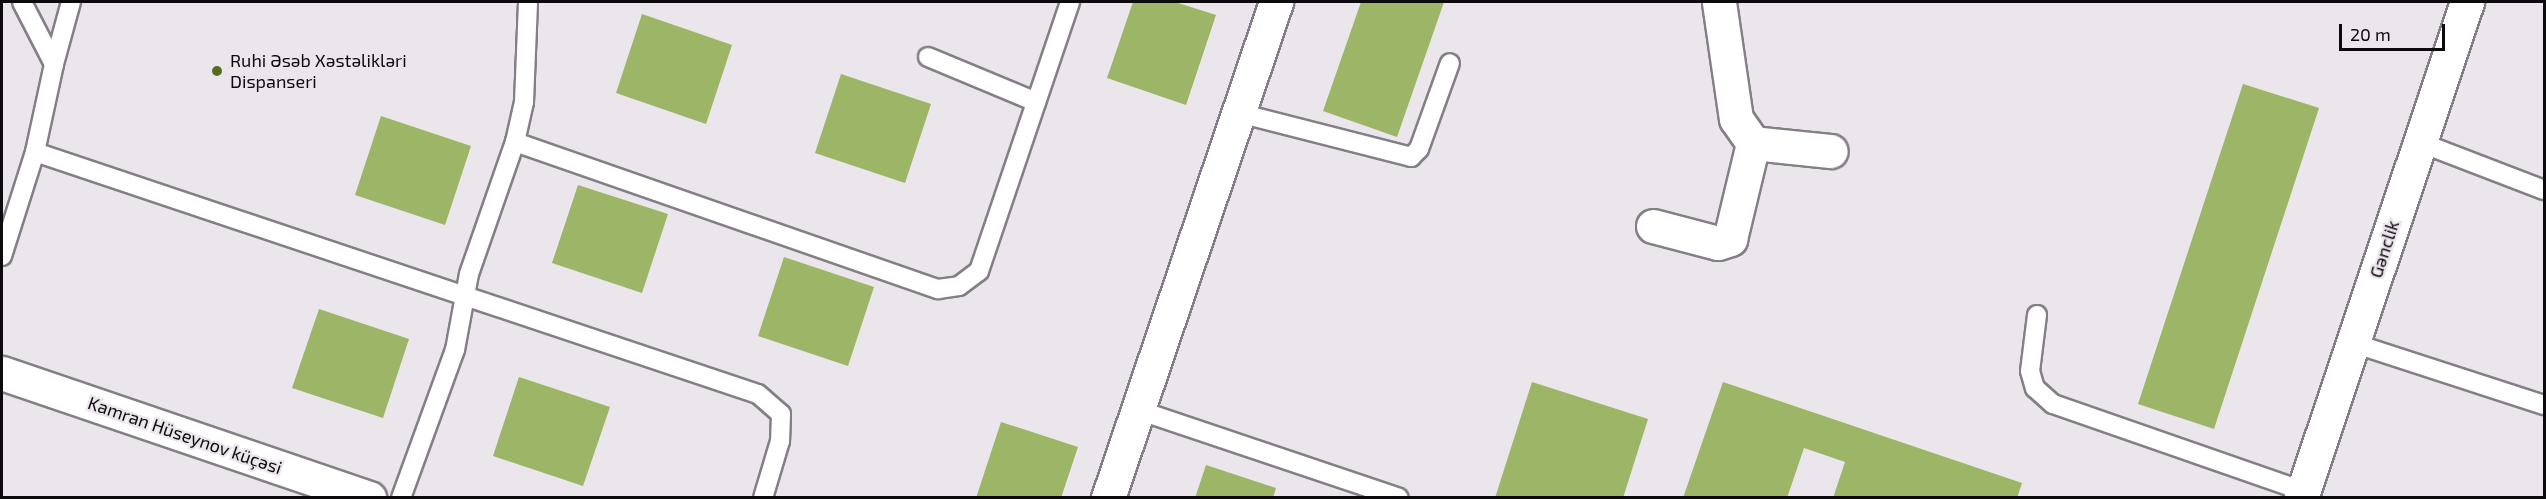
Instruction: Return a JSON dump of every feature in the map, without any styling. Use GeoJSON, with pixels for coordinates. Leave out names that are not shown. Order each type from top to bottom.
{"type":"FeatureCollection","features":[{"type":"Feature","properties":{"kind":"street"},"geometry":{"type":"LineString","coordinates":[[1108,498],[1276,2]]}},
{"type":"Feature","properties":{"kind":"street"},"geometry":{"type":"LineString","coordinates":[[1719,2],[1736,119],[1753,142],[1831,151]]}},
{"type":"Feature","properties":{"kind":"street","name":"Gənclik"},"geometry":{"type":"LineString","coordinates":[[2302,494],[2467,2]]}},
{"type":"Feature","properties":{"kind":"street"},"geometry":{"type":"LineString","coordinates":[[1653,226],[1718,243],[1730,239],[1753,142]]}},
{"type":"Feature","properties":{"kind":"street","name":"Kamran Hüseynov küçəsi"},"geometry":{"type":"LineString","coordinates":[[2,373],[357,496]]}},
{"type":"Feature","properties":{"kind":"lane"},"geometry":{"type":"LineString","coordinates":[[22,2],[54,64]]}},
{"type":"Feature","properties":{"kind":"lane"},"geometry":{"type":"LineString","coordinates":[[2,256],[34,152],[71,2]]}},
{"type":"Feature","properties":{"kind":"lane"},"geometry":{"type":"LineString","coordinates":[[515,142],[938,289],[959,286],[979,271],[1070,2]]}},
{"type":"Feature","properties":{"kind":"lane"},"geometry":{"type":"LineString","coordinates":[[401,498],[455,350],[464,300],[515,142],[524,102],[531,4]]}},
{"type":"Feature","properties":{"kind":"lane"},"geometry":{"type":"LineString","coordinates":[[928,57],[1036,102]]}},
{"type":"Feature","properties":{"kind":"lane"},"geometry":{"type":"LineString","coordinates":[[1239,113],[1411,157],[1419,149],[1450,63]]}},
{"type":"Feature","properties":{"kind":"lane"},"geometry":{"type":"LineString","coordinates":[[2419,142],[2544,190]]}},
{"type":"Feature","properties":{"kind":"lane"},"geometry":{"type":"LineString","coordinates":[[34,152],[464,300],[758,394],[781,414],[780,441],[763,498]]}},
{"type":"Feature","properties":{"kind":"lane"},"geometry":{"type":"LineString","coordinates":[[2037,315],[2030,371],[2035,388],[2053,404],[2302,494]]}},
{"type":"Feature","properties":{"kind":"lane"},"geometry":{"type":"LineString","coordinates":[[2353,343],[2544,405]]}},
{"type":"Feature","properties":{"kind":"lane"},"geometry":{"type":"LineString","coordinates":[[1138,410],[1399,498]]}},
{"type":"Feature","properties":{"kind":"building"},"geometry":{"type":"Polygon","coordinates":[[[1133,2],[1175,2],[1216,15],[1186,105],[1107,78],[1133,2]]]}},
{"type":"Feature","properties":{"kind":"building"},"geometry":{"type":"Polygon","coordinates":[[[1361,2],[1444,2],[1397,137],[1323,111],[1361,2]]]}},
{"type":"Feature","properties":{"kind":"building"},"geometry":{"type":"Polygon","coordinates":[[[642,14],[732,45],[706,124],[616,93],[642,14]]]}},
{"type":"Feature","properties":{"kind":"building"},"geometry":{"type":"Polygon","coordinates":[[[841,74],[931,104],[905,183],[815,153],[841,74]]]}},
{"type":"Feature","properties":{"kind":"building"},"geometry":{"type":"Polygon","coordinates":[[[2243,84],[2319,108],[2214,429],[2138,404],[2243,84]]]}},
{"type":"Feature","properties":{"kind":"building"},"geometry":{"type":"Polygon","coordinates":[[[381,116],[471,146],[445,225],[355,195],[381,116]]]}},
{"type":"Feature","properties":{"kind":"building"},"geometry":{"type":"Polygon","coordinates":[[[578,185],[668,214],[642,293],[552,263],[578,185]]]}},
{"type":"Feature","properties":{"kind":"building"},"geometry":{"type":"Polygon","coordinates":[[[784,257],[874,287],[848,366],[758,336],[784,257]]]}},
{"type":"Feature","properties":{"kind":"building"},"geometry":{"type":"Polygon","coordinates":[[[319,309],[409,339],[383,418],[292,388],[319,309]]]}},
{"type":"Feature","properties":{"kind":"building"},"geometry":{"type":"Polygon","coordinates":[[[519,377],[610,407],[583,486],[493,456],[519,377]]]}},
{"type":"Feature","properties":{"kind":"building"},"geometry":{"type":"Polygon","coordinates":[[[1532,382],[1648,419],[1623,498],[1495,498],[1532,382]]]}},
{"type":"Feature","properties":{"kind":"building"},"geometry":{"type":"Polygon","coordinates":[[[1723,382],[2022,483],[2017,498],[1833,498],[1845,462],[1804,448],[1787,498],[1683,498],[1723,382]]]}},
{"type":"Feature","properties":{"kind":"building"},"geometry":{"type":"Polygon","coordinates":[[[1001,422],[1078,447],[1061,498],[976,498],[1001,422]]]}},
{"type":"Feature","properties":{"kind":"building"},"geometry":{"type":"Polygon","coordinates":[[[1206,465],[1276,488],[1273,498],[1195,498],[1206,465]]]}},
{"type":"Feature","properties":{"kind":"place","name":"Ruhi Əsəb Xəstəlikləri Dispanseri"},"geometry":{"type":"Point","coordinates":[217,71]}}]}
